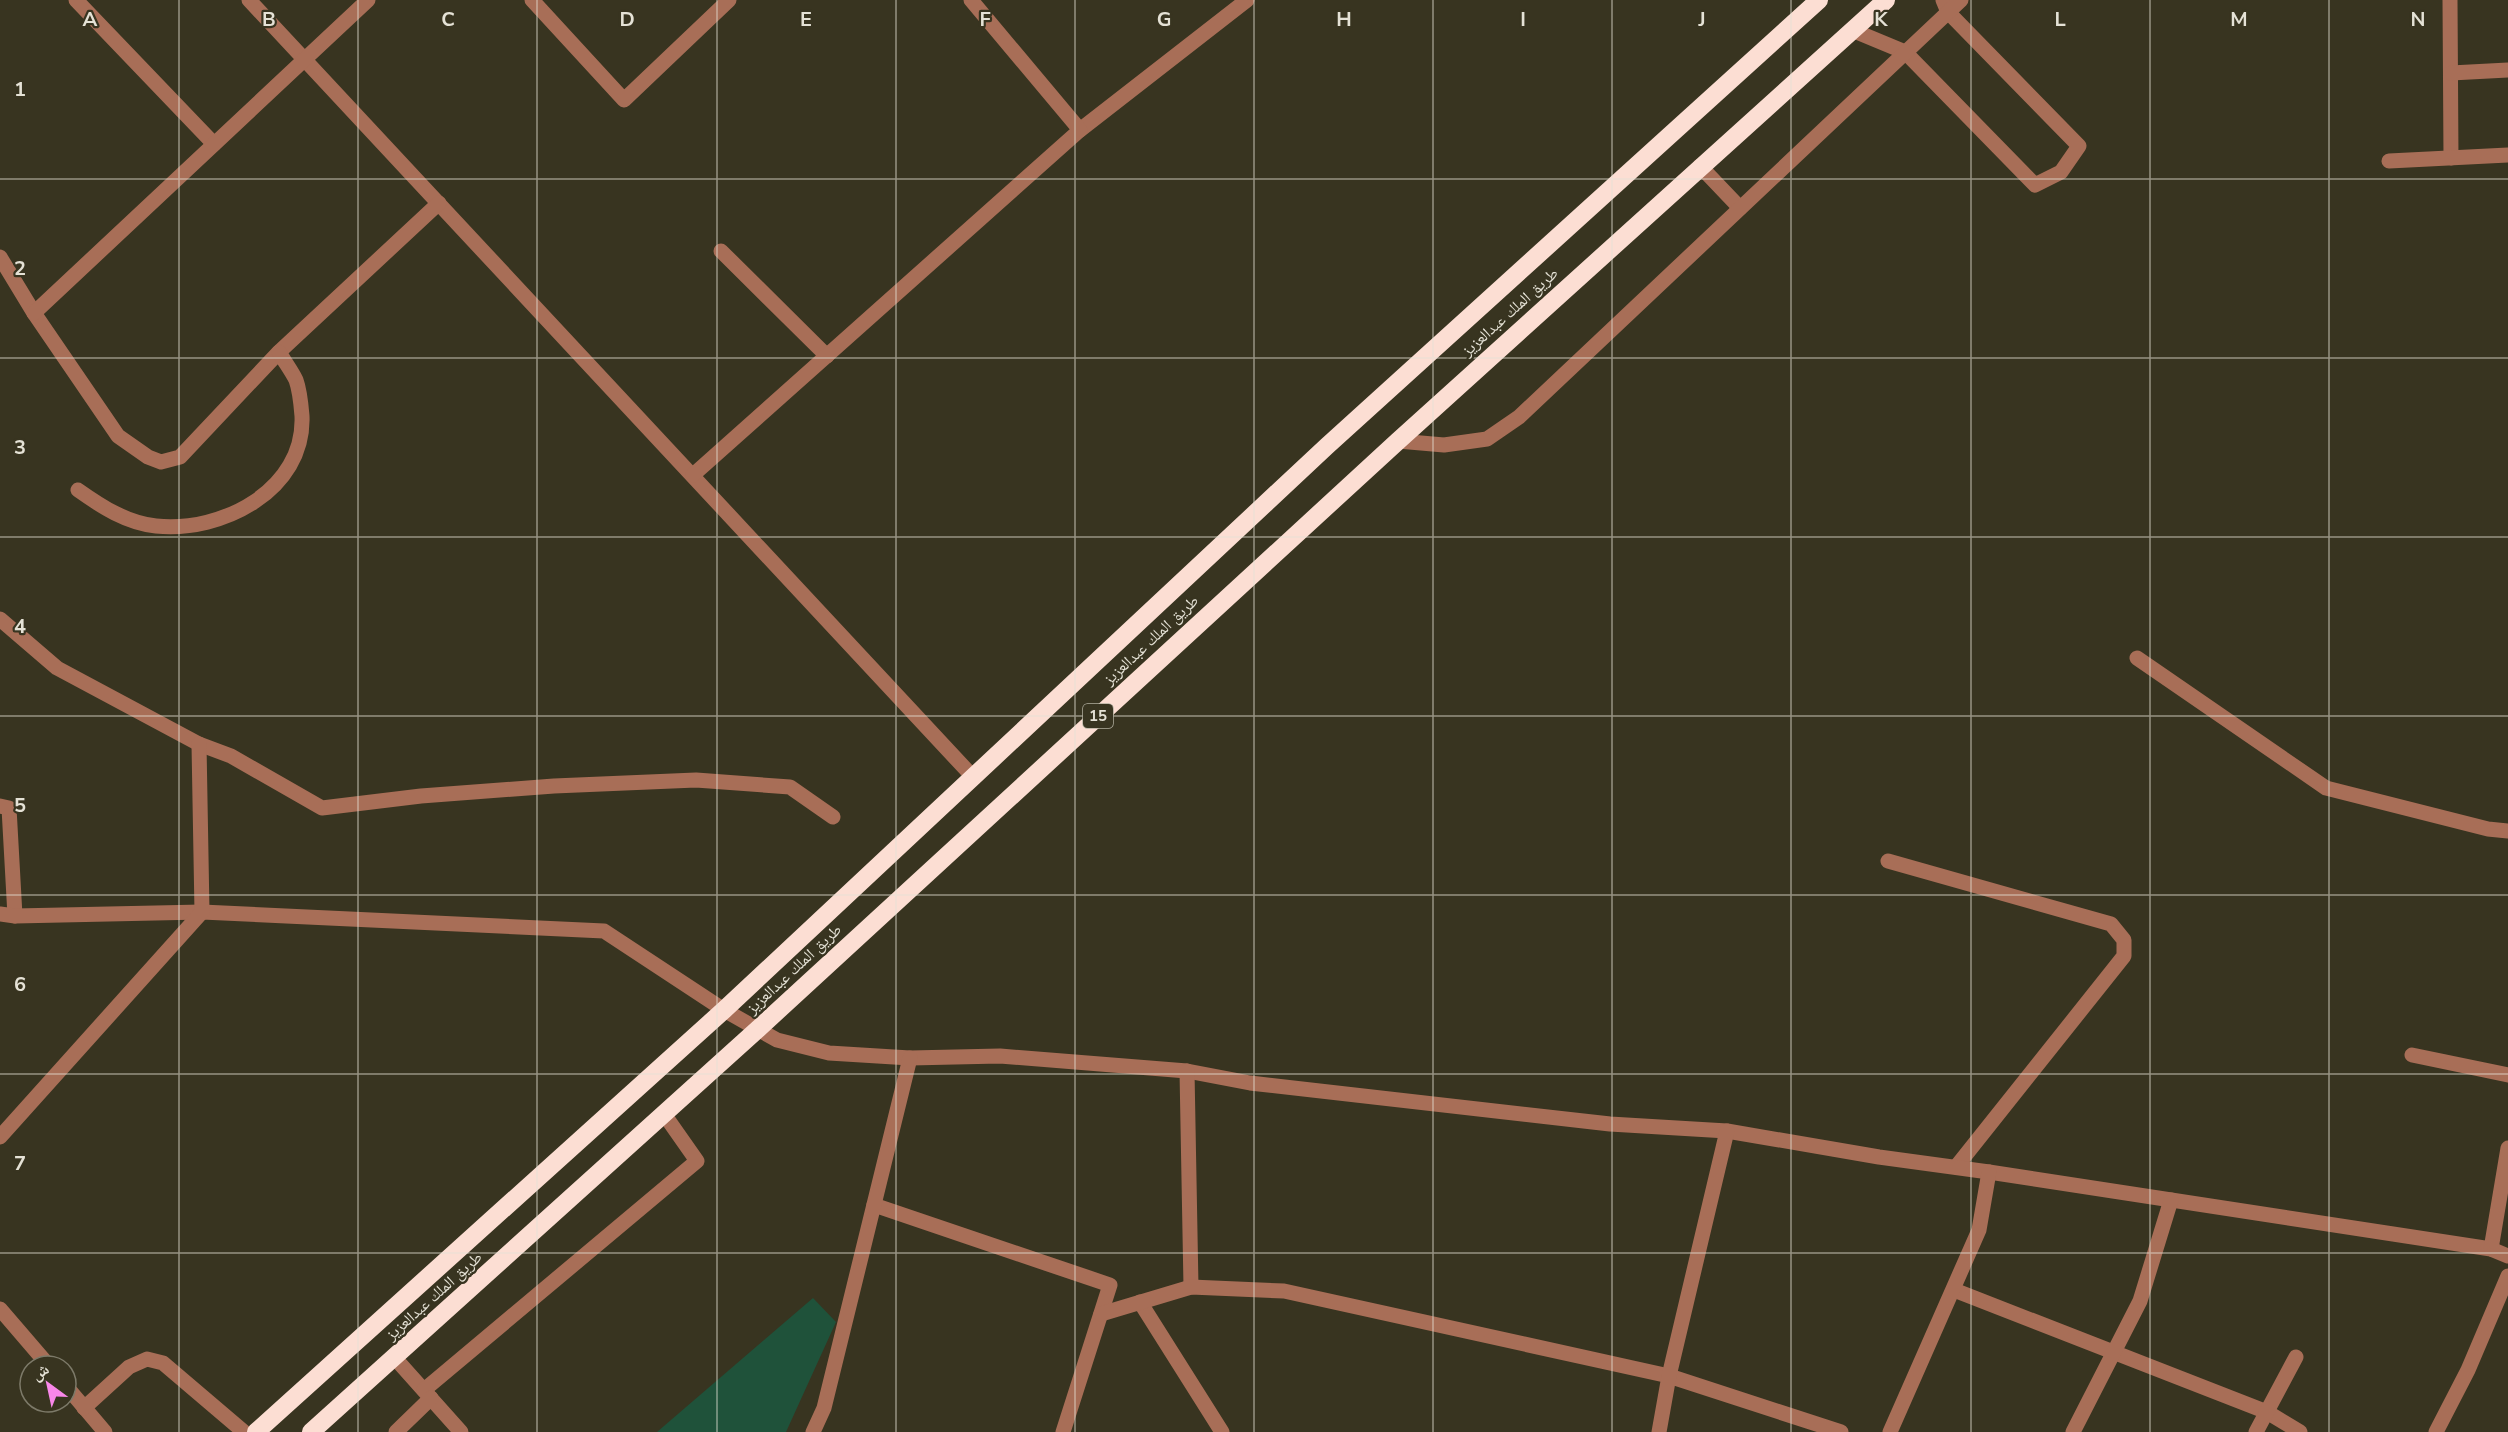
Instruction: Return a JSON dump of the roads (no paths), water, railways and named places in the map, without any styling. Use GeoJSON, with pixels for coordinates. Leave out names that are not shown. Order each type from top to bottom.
{"type":"FeatureCollection","features":[{"type":"Feature","properties":{"kind":"highway","name":"طريق الملك عبدالعزيز"},"geometry":{"type":"LineString","coordinates":[[256,1432],[724,1010],[1327,446],[1819,0]]}},
{"type":"Feature","properties":{"kind":"highway","name":"طريق الملك عبدالعزيز"},"geometry":{"type":"LineString","coordinates":[[311,1432],[758,1029],[1398,441],[1886,0]]}},
{"type":"Feature","properties":{"kind":"street"},"geometry":{"type":"LineString","coordinates":[[76,0],[214,144]]}},
{"type":"Feature","properties":{"kind":"street"},"geometry":{"type":"LineString","coordinates":[[249,0],[974,778]]}},
{"type":"Feature","properties":{"kind":"street"},"geometry":{"type":"LineString","coordinates":[[34,313],[368,0]]}},
{"type":"Feature","properties":{"kind":"street"},"geometry":{"type":"LineString","coordinates":[[532,0],[624,100],[729,0]]}},
{"type":"Feature","properties":{"kind":"street"},"geometry":{"type":"LineString","coordinates":[[971,0],[1080,129]]}},
{"type":"Feature","properties":{"kind":"street"},"geometry":{"type":"LineString","coordinates":[[693,475],[1080,129],[1247,0]]}},
{"type":"Feature","properties":{"kind":"street"},"geometry":{"type":"LineString","coordinates":[[1398,441],[1444,445],[1487,439],[1518,417],[1905,52],[1945,6],[1961,0]]}},
{"type":"Feature","properties":{"kind":"street"},"geometry":{"type":"LineString","coordinates":[[2450,0],[2451,158]]}},
{"type":"Feature","properties":{"kind":"street"},"geometry":{"type":"LineString","coordinates":[[1852,30],[1905,52],[2035,185],[2061,172],[2079,146],[1945,6]]}},
{"type":"Feature","properties":{"kind":"street"},"geometry":{"type":"LineString","coordinates":[[2451,73],[2508,70]]}},
{"type":"Feature","properties":{"kind":"street"},"geometry":{"type":"LineString","coordinates":[[2389,161],[2508,155]]}},
{"type":"Feature","properties":{"kind":"street"},"geometry":{"type":"LineString","coordinates":[[1700,166],[1740,208]]}},
{"type":"Feature","properties":{"kind":"street"},"geometry":{"type":"LineString","coordinates":[[0,257],[34,313],[118,436],[148,457],[161,462],[180,457],[279,352],[439,203]]}},
{"type":"Feature","properties":{"kind":"street"},"geometry":{"type":"LineString","coordinates":[[721,251],[827,356]]}},
{"type":"Feature","properties":{"kind":"street"},"geometry":{"type":"LineString","coordinates":[[78,490],[104,508],[154,526],[181,527],[209,523],[237,513],[260,498],[287,469],[296,454],[302,429],[301,402],[296,380],[279,352]]}},
{"type":"Feature","properties":{"kind":"street"},"geometry":{"type":"LineString","coordinates":[[0,619],[57,668],[199,744],[231,756],[322,808],[420,796],[554,786],[696,780],[790,787],[833,817]]}},
{"type":"Feature","properties":{"kind":"street"},"geometry":{"type":"LineString","coordinates":[[2137,658],[2326,788],[2488,830],[2508,831]]}},
{"type":"Feature","properties":{"kind":"street"},"geometry":{"type":"LineString","coordinates":[[0,1137],[202,912],[199,744]]}},
{"type":"Feature","properties":{"kind":"street"},"geometry":{"type":"LineString","coordinates":[[0,806],[9,808],[7,915],[202,912],[604,931],[724,1010],[777,1040],[829,1053],[910,1058],[1000,1056],[1187,1071],[1250,1083],[1586,1121],[1727,1131],[1879,1157],[2491,1249],[2508,1256]]}},
{"type":"Feature","properties":{"kind":"street"},"geometry":{"type":"LineString","coordinates":[[1888,861],[2111,924],[2124,940],[2124,956],[1956,1167]]}},
{"type":"Feature","properties":{"kind":"street"},"geometry":{"type":"LineString","coordinates":[[2412,1055],[2508,1075]]}},
{"type":"Feature","properties":{"kind":"street"},"geometry":{"type":"LineString","coordinates":[[813,1432],[824,1408],[910,1058]]}},
{"type":"Feature","properties":{"kind":"street"},"geometry":{"type":"LineString","coordinates":[[1187,1071],[1191,1287]]}},
{"type":"Feature","properties":{"kind":"street"},"geometry":{"type":"LineString","coordinates":[[396,1432],[428,1394],[697,1161],[664,1114]]}},
{"type":"Feature","properties":{"kind":"street"},"geometry":{"type":"LineString","coordinates":[[1659,1432],[1669,1376],[1727,1131]]}},
{"type":"Feature","properties":{"kind":"street"},"geometry":{"type":"LineString","coordinates":[[2491,1249],[2508,1148]]}},
{"type":"Feature","properties":{"kind":"street"},"geometry":{"type":"LineString","coordinates":[[1890,1432],[1979,1230],[1989,1172]]}},
{"type":"Feature","properties":{"kind":"street"},"geometry":{"type":"LineString","coordinates":[[2073,1432],[2140,1301],[2170,1200]]}},
{"type":"Feature","properties":{"kind":"street"},"geometry":{"type":"LineString","coordinates":[[874,1205],[1110,1285],[1063,1432]]}},
{"type":"Feature","properties":{"kind":"street"},"geometry":{"type":"LineString","coordinates":[[2436,1432],[2468,1370],[2508,1276]]}},
{"type":"Feature","properties":{"kind":"street"},"geometry":{"type":"LineString","coordinates":[[1101,1314],[1191,1287],[1284,1291],[1669,1376],[1841,1432]]}},
{"type":"Feature","properties":{"kind":"street"},"geometry":{"type":"LineString","coordinates":[[1954,1290],[2267,1412],[2300,1432]]}},
{"type":"Feature","properties":{"kind":"street"},"geometry":{"type":"LineString","coordinates":[[1140,1302],[1222,1432]]}},
{"type":"Feature","properties":{"kind":"street"},"geometry":{"type":"LineString","coordinates":[[0,1309],[39,1354]]}},
{"type":"Feature","properties":{"kind":"street"},"geometry":{"type":"LineString","coordinates":[[394,1357],[461,1432]]}},
{"type":"Feature","properties":{"kind":"street"},"geometry":{"type":"LineString","coordinates":[[2256,1432],[2296,1357]]}},
{"type":"Feature","properties":{"kind":"street"},"geometry":{"type":"LineString","coordinates":[[84,1408],[129,1367],[147,1359],[163,1363],[244,1432]]}},
{"type":"Feature","properties":{"kind":"street"},"geometry":{"type":"LineString","coordinates":[[78,1401],[105,1432]]}}]}
